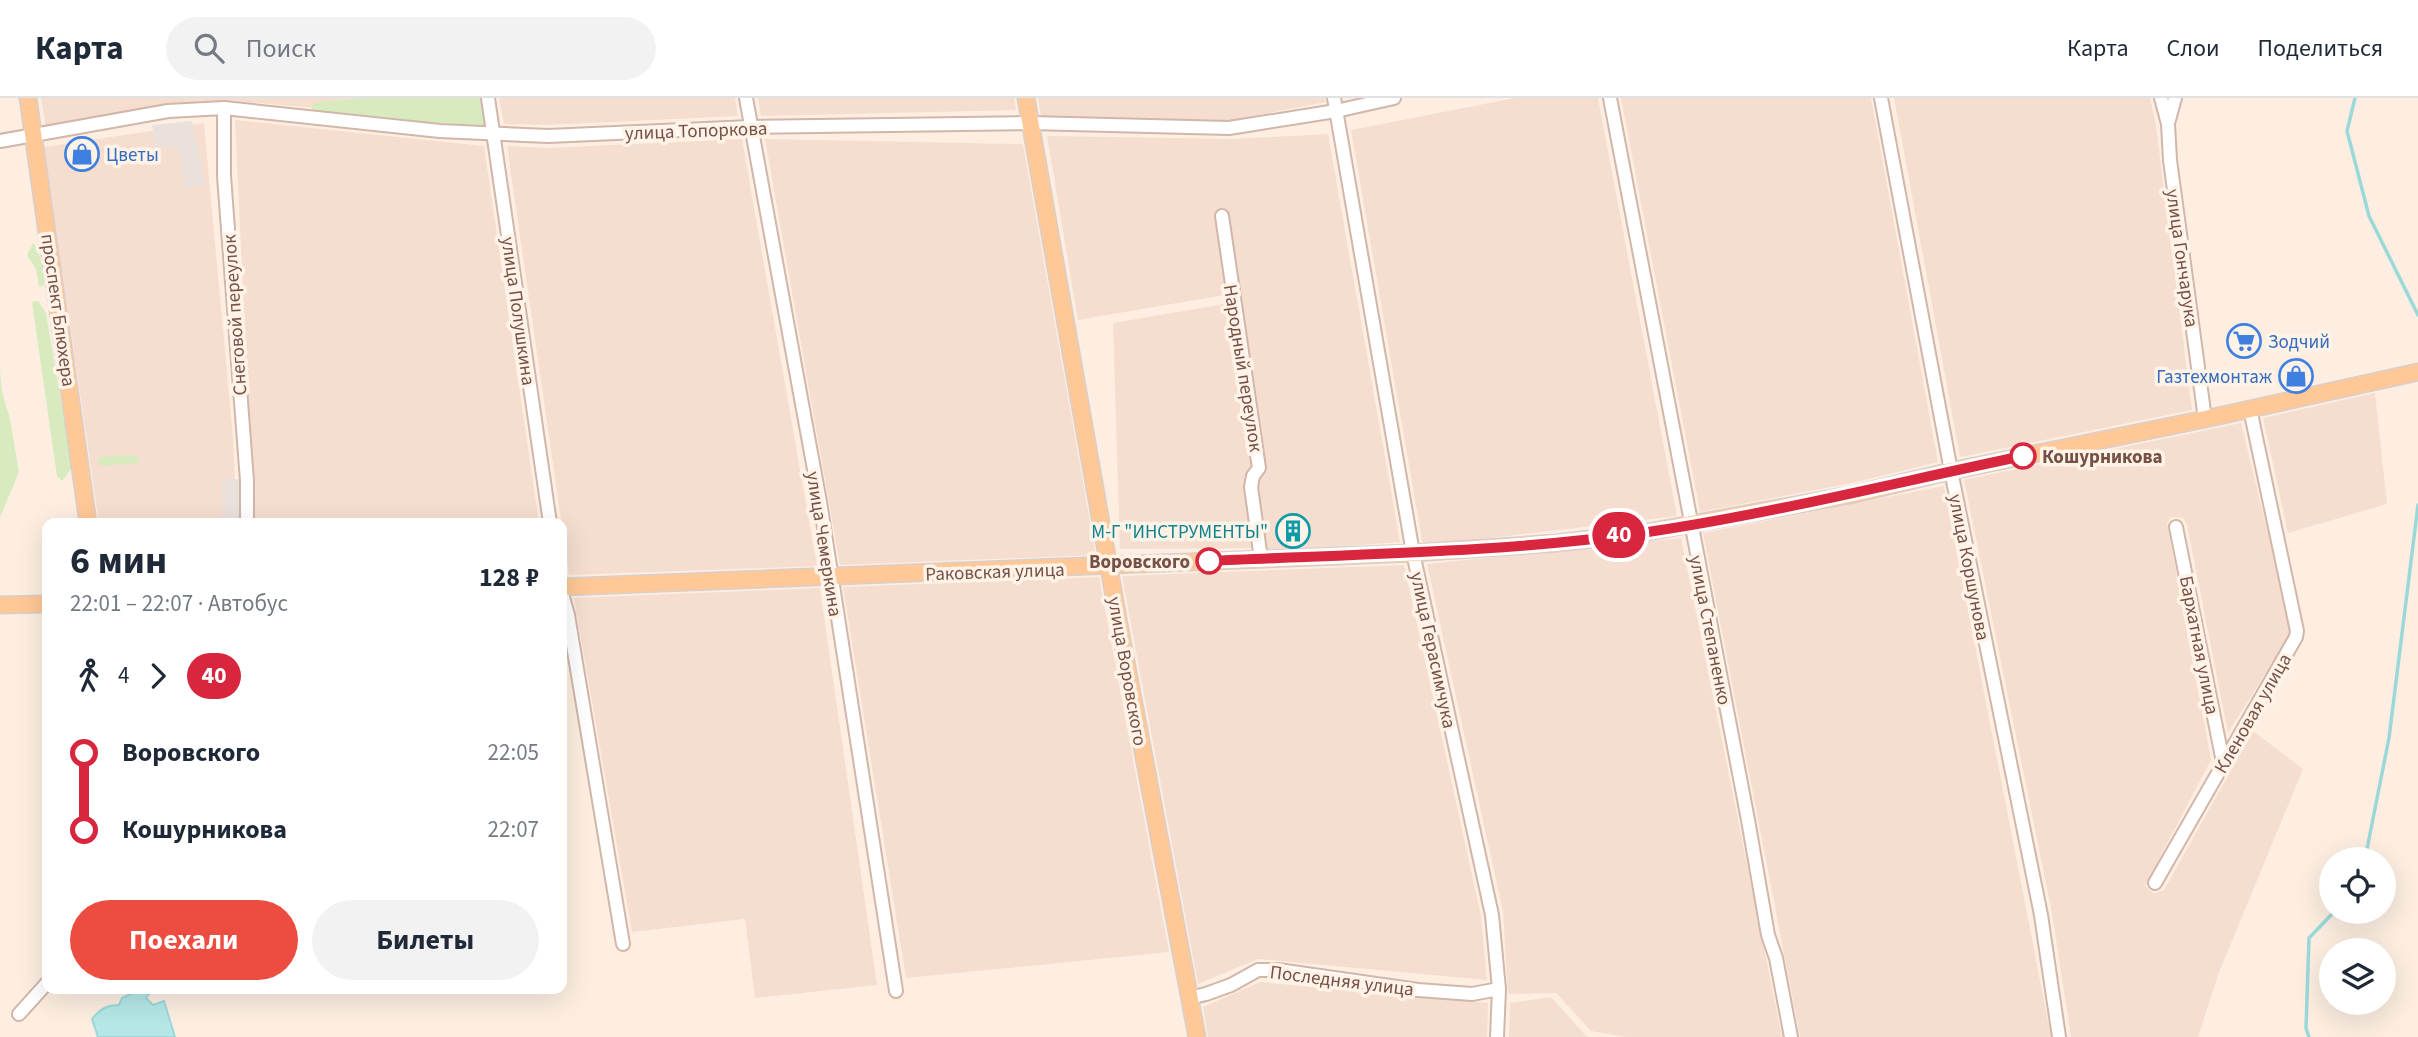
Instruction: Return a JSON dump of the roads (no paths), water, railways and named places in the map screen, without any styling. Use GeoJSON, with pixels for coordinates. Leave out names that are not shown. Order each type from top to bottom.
{"type":"FeatureCollection","features":[{"type":"Feature","properties":{"kind":"main road","name":"проспект Блюхера"},"geometry":{"type":"LineString","coordinates":[[27,98],[87,518]]}},
{"type":"Feature","properties":{"kind":"main road","name":"улица Воровского"},"geometry":{"type":"LineString","coordinates":[[1026,98],[1109,566],[1197,1037]]}},
{"type":"Feature","properties":{"kind":"main road","name":"Раковская улица"},"geometry":{"type":"LineString","coordinates":[[567,587],[1413,553],[1557,543],[1690,525],[1855,494],[1951,471],[2414,373]]}},
{"type":"Feature","properties":{"kind":"main road"},"geometry":{"type":"LineString","coordinates":[[0,605],[42,604]]}},
{"type":"Feature","properties":{"kind":"street","name":"улица Полушкина"},"geometry":{"type":"LineString","coordinates":[[488,98],[549,518]]}},
{"type":"Feature","properties":{"kind":"street","name":"улица Чемеркина"},"geometry":{"type":"LineString","coordinates":[[747,98],[820,502],[896,990]]}},
{"type":"Feature","properties":{"kind":"street","name":"улица Топоркова"},"geometry":{"type":"LineString","coordinates":[[0,141],[168,111],[224,108],[494,135],[548,136],[751,127],[1030,123],[1229,128],[1335,104],[1394,98]]}},
{"type":"Feature","properties":{"kind":"street","name":"улица Степаненко"},"geometry":{"type":"LineString","coordinates":[[1610,98],[1768,935],[1776,958],[1791,1037]]}},
{"type":"Feature","properties":{"kind":"street","name":"улица Коршунова"},"geometry":{"type":"LineString","coordinates":[[1881,98],[1951,471],[2041,915],[2059,1037]]}},
{"type":"Feature","properties":{"kind":"street","name":"улица Гончарука"},"geometry":{"type":"LineString","coordinates":[[2161,98],[2168,124],[2170,160],[2205,419]]}},
{"type":"Feature","properties":{"kind":"street"},"geometry":{"type":"LineString","coordinates":[[2168,124],[2175,98]]}},
{"type":"Feature","properties":{"kind":"street","name":"улица Герасимчука"},"geometry":{"type":"LineString","coordinates":[[1335,104],[1413,553],[1492,915],[1499,989],[1497,1037]]}},
{"type":"Feature","properties":{"kind":"street","name":"Снеговой переулок"},"geometry":{"type":"LineString","coordinates":[[224,108],[224,176],[247,481],[247,518]]}},
{"type":"Feature","properties":{"kind":"street","name":"Народный переулок"},"geometry":{"type":"LineString","coordinates":[[1222,215],[1259,468],[1251,487],[1261,559]]}},
{"type":"Feature","properties":{"kind":"street","name":"Кленовая улица"},"geometry":{"type":"LineString","coordinates":[[2155,883],[2294,643],[2297,631],[2250,409]]}},
{"type":"Feature","properties":{"kind":"street","name":"Бархатная улица"},"geometry":{"type":"LineString","coordinates":[[2176,527],[2223,762]]}},
{"type":"Feature","properties":{"kind":"street"},"geometry":{"type":"LineString","coordinates":[[567,612],[623,944]]}},
{"type":"Feature","properties":{"kind":"street","name":"Последняя улица"},"geometry":{"type":"LineString","coordinates":[[1189,998],[1231,985],[1258,971],[1278,971],[1418,990],[1472,994],[1499,989]]}},
{"type":"Feature","properties":{"kind":"street"},"geometry":{"type":"LineString","coordinates":[[19,1014],[42,989]]}},
{"type":"Feature","properties":{"kind":"water"},"geometry":{"type":"Polygon","coordinates":[[[130,994],[149,994],[146,998],[153,1005],[164,1001],[175,1037],[98,1037],[92,1019],[101,1010],[119,1005],[122,998],[130,994]]]}},
{"type":"Feature","properties":{"kind":"waterway"},"geometry":{"type":"LineString","coordinates":[[2355,98],[2347,131],[2369,216],[2418,315]]}},
{"type":"Feature","properties":{"kind":"waterway"},"geometry":{"type":"LineString","coordinates":[[2367,847],[2389,738],[2418,505]]}},
{"type":"Feature","properties":{"kind":"waterway"},"geometry":{"type":"LineString","coordinates":[[2309,1037],[2306,1028],[2309,938],[2322,924]]}},
{"type":"Feature","properties":{"kind":"place","name":"Цветы"},"geometry":{"type":"Point","coordinates":[82,154]}},
{"type":"Feature","properties":{"kind":"place","name":"Зодчий"},"geometry":{"type":"Point","coordinates":[2244,341]}},
{"type":"Feature","properties":{"kind":"place","name":"Газтехмонтаж"},"geometry":{"type":"Point","coordinates":[2296,376]}},
{"type":"Feature","properties":{"kind":"place","name":"Кошурникова"},"geometry":{"type":"Point","coordinates":[2023,456]}},
{"type":"Feature","properties":{"kind":"place","name":"М-Г \"ИНСТРУМЕНТЫ\""},"geometry":{"type":"Point","coordinates":[1293,531]}},
{"type":"Feature","properties":{"kind":"place","name":"Воровского"},"geometry":{"type":"Point","coordinates":[1209,561]}}]}
